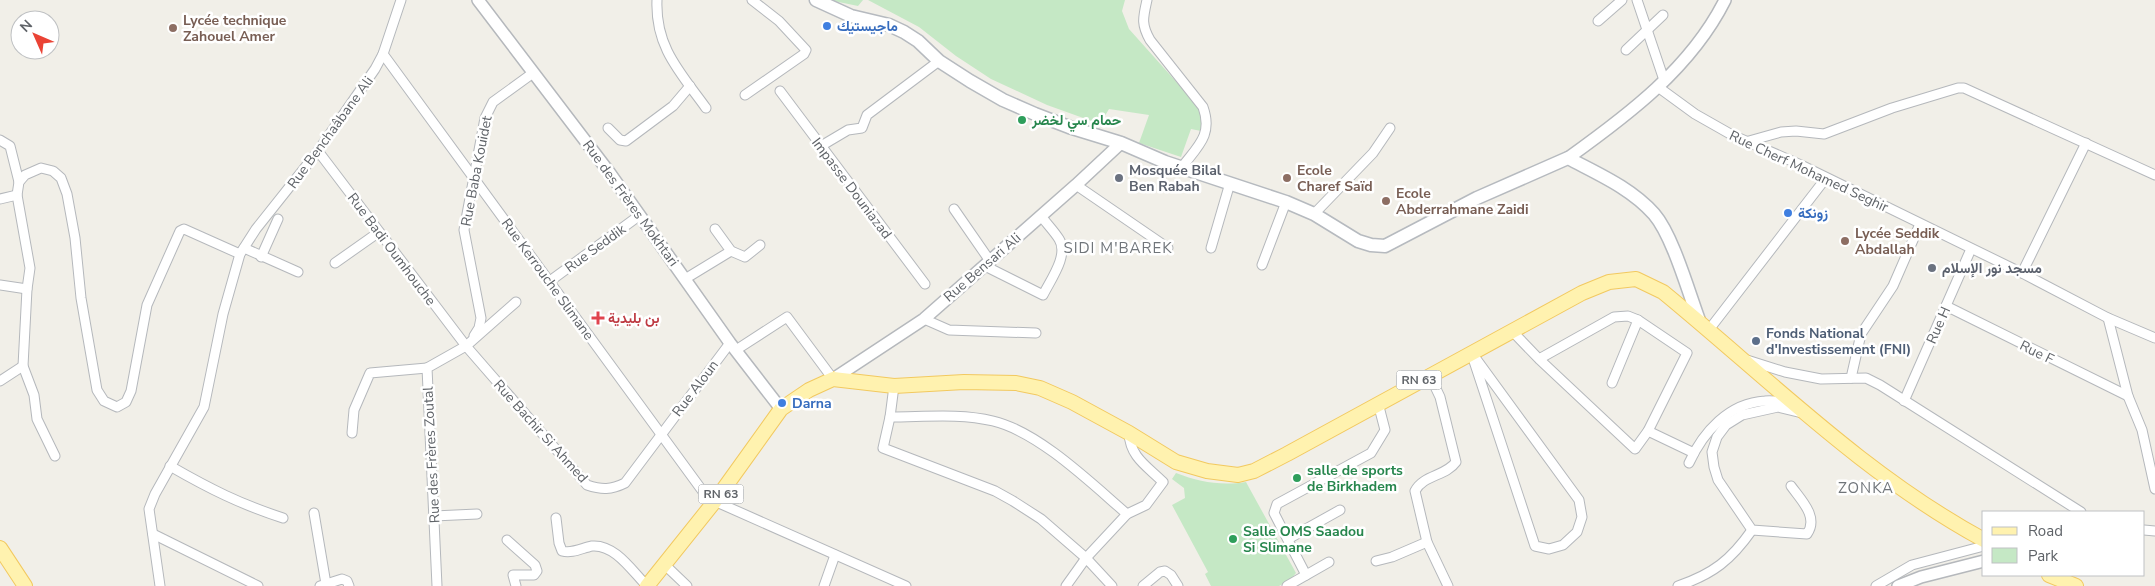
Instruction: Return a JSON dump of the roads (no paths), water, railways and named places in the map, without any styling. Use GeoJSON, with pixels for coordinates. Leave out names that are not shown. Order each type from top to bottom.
{"type":"FeatureCollection","features":[{"type":"Feature","properties":{"kind":"main road"},"geometry":{"type":"LineString","coordinates":[[816,0],[851,16],[889,25],[904,32],[918,41],[939,61],[1003,100],[1069,127],[1121,143],[1182,167],[1286,202],[1314,214],[1358,241],[1371,245],[1385,246],[1476,198],[1568,158],[1615,183],[1643,204],[1655,216],[1677,260],[1704,327]]}},
{"type":"Feature","properties":{"kind":"main road","name":"RN 63"},"geometry":{"type":"LineString","coordinates":[[647,586],[716,501],[781,409],[792,400],[833,379],[894,386],[964,382],[1016,383],[1040,388],[1072,402],[1129,433],[1176,462],[1208,471],[1238,475],[1254,471],[1429,374],[1582,293],[1609,282],[1636,279],[1663,292],[1805,414],[1874,470],[1942,518],[1982,539]]}},
{"type":"Feature","properties":{"kind":"main road"},"geometry":{"type":"LineString","coordinates":[[0,548],[24,586]]}},
{"type":"Feature","properties":{"kind":"main road"},"geometry":{"type":"LineString","coordinates":[[2051,576],[2076,586]]}},
{"type":"Feature","properties":{"kind":"street","name":"Rue Benchaâbane Ali"},"geometry":{"type":"LineString","coordinates":[[160,586],[149,509],[170,466],[204,407],[223,314],[242,251],[256,229],[318,151],[375,69],[383,54],[401,0]]}},
{"type":"Feature","properties":{"kind":"street","name":"Rue des Frères Mokhtari"},"geometry":{"type":"LineString","coordinates":[[478,0],[640,214],[733,347],[781,409]]}},
{"type":"Feature","properties":{"kind":"street"},"geometry":{"type":"LineString","coordinates":[[657,0],[658,25],[664,48],[706,108]]}},
{"type":"Feature","properties":{"kind":"street"},"geometry":{"type":"LineString","coordinates":[[745,95],[804,54],[806,50],[779,21],[752,0]]}},
{"type":"Feature","properties":{"kind":"street"},"geometry":{"type":"LineString","coordinates":[[1148,0],[1142,24],[1150,40],[1202,107],[1207,118],[1205,135],[1182,167]]}},
{"type":"Feature","properties":{"kind":"street"},"geometry":{"type":"LineString","coordinates":[[1598,21],[1622,0]]}},
{"type":"Feature","properties":{"kind":"street"},"geometry":{"type":"LineString","coordinates":[[1637,0],[1661,84]]}},
{"type":"Feature","properties":{"kind":"street"},"geometry":{"type":"LineString","coordinates":[[1568,158],[1613,126],[1661,84],[1700,42],[1726,0]]}},
{"type":"Feature","properties":{"kind":"street"},"geometry":{"type":"LineString","coordinates":[[1626,50],[1663,15]]}},
{"type":"Feature","properties":{"kind":"street","name":"Rue Kerrouche Slimane"},"geometry":{"type":"LineString","coordinates":[[383,54],[704,493],[716,501],[906,586]]}},
{"type":"Feature","properties":{"kind":"street"},"geometry":{"type":"LineString","coordinates":[[820,146],[848,130],[862,128],[867,115],[939,61]]}},
{"type":"Feature","properties":{"kind":"street","name":"Rue Baba Kouidet"},"geometry":{"type":"LineString","coordinates":[[466,346],[479,328],[481,318],[464,230],[473,176],[488,109],[493,102],[533,73]]}},
{"type":"Feature","properties":{"kind":"street","name":"Rue Cherf Mohamed Seghir"},"geometry":{"type":"LineString","coordinates":[[1661,84],[1695,114],[1732,135],[1750,141],[2022,273],[2108,318],[2155,338]]}},
{"type":"Feature","properties":{"kind":"street"},"geometry":{"type":"LineString","coordinates":[[608,128],[620,140],[626,142],[673,106],[690,86]]}},
{"type":"Feature","properties":{"kind":"street"},"geometry":{"type":"LineString","coordinates":[[1750,141],[1781,132],[1796,131],[1824,134],[1892,108],[1958,88],[1964,88],[2155,175]]}},
{"type":"Feature","properties":{"kind":"street","name":"Impasse Douniazad"},"geometry":{"type":"LineString","coordinates":[[780,91],[926,284]]}},
{"type":"Feature","properties":{"kind":"street"},"geometry":{"type":"LineString","coordinates":[[1314,214],[1373,153],[1390,128]]}},
{"type":"Feature","properties":{"kind":"street"},"geometry":{"type":"LineString","coordinates":[[0,140],[10,146],[19,182],[17,196],[30,268],[23,366],[34,395],[37,419],[55,456]]}},
{"type":"Feature","properties":{"kind":"street","name":"Rue Bensari Ali"},"geometry":{"type":"LineString","coordinates":[[833,379],[924,319],[988,264],[1121,143]]}},
{"type":"Feature","properties":{"kind":"street"},"geometry":{"type":"LineString","coordinates":[[2022,273],[2086,143]]}},
{"type":"Feature","properties":{"kind":"street","name":"Rue Badi Oumhouche"},"geometry":{"type":"LineString","coordinates":[[318,151],[466,346]]}},
{"type":"Feature","properties":{"kind":"street"},"geometry":{"type":"LineString","coordinates":[[19,182],[25,174],[41,168],[53,171],[61,178],[67,194],[75,238],[81,298],[97,390],[104,401],[117,407],[126,402],[131,390],[147,305],[180,231],[184,229],[298,272]]}},
{"type":"Feature","properties":{"kind":"street"},"geometry":{"type":"LineString","coordinates":[[1704,327],[1826,178]]}},
{"type":"Feature","properties":{"kind":"street"},"geometry":{"type":"LineString","coordinates":[[1211,248],[1230,183]]}},
{"type":"Feature","properties":{"kind":"street"},"geometry":{"type":"LineString","coordinates":[[1076,185],[1168,248]]}},
{"type":"Feature","properties":{"kind":"street"},"geometry":{"type":"LineString","coordinates":[[0,199],[17,196]]}},
{"type":"Feature","properties":{"kind":"street"},"geometry":{"type":"LineString","coordinates":[[1262,265],[1286,202]]}},
{"type":"Feature","properties":{"kind":"street"},"geometry":{"type":"LineString","coordinates":[[954,209],[988,264],[1043,295],[1061,257],[1062,248],[1060,240],[1041,216]]}},
{"type":"Feature","properties":{"kind":"street","name":"Rue Seddik"},"geometry":{"type":"LineString","coordinates":[[550,281],[640,214]]}},
{"type":"Feature","properties":{"kind":"street"},"geometry":{"type":"LineString","coordinates":[[261,257],[278,219]]}},
{"type":"Feature","properties":{"kind":"street"},"geometry":{"type":"LineString","coordinates":[[1852,378],[1861,334],[1893,286],[1920,224]]}},
{"type":"Feature","properties":{"kind":"street"},"geometry":{"type":"LineString","coordinates":[[715,228],[731,251],[745,257],[760,245]]}},
{"type":"Feature","properties":{"kind":"street"},"geometry":{"type":"LineString","coordinates":[[336,263],[379,232]]}},
{"type":"Feature","properties":{"kind":"street","name":"Rue H"},"geometry":{"type":"LineString","coordinates":[[1904,401],[1971,249]]}},
{"type":"Feature","properties":{"kind":"street"},"geometry":{"type":"LineString","coordinates":[[685,279],[731,251]]}},
{"type":"Feature","properties":{"kind":"street"},"geometry":{"type":"LineString","coordinates":[[0,285],[27,289]]}},
{"type":"Feature","properties":{"kind":"street","name":"Rue des Frères Zoutal"},"geometry":{"type":"LineString","coordinates":[[437,586],[427,368],[466,346],[516,302]]}},
{"type":"Feature","properties":{"kind":"street","name":"Rue F"},"geometry":{"type":"LineString","coordinates":[[1946,306],[2128,396]]}},
{"type":"Feature","properties":{"kind":"street"},"geometry":{"type":"LineString","coordinates":[[1512,331],[1539,359],[1635,448],[1648,431],[1687,353],[1638,320],[1628,316],[1614,317],[1539,359]]}},
{"type":"Feature","properties":{"kind":"street","name":"Rue Aloun"},"geometry":{"type":"LineString","coordinates":[[661,433],[733,347],[787,317],[833,379]]}},
{"type":"Feature","properties":{"kind":"street"},"geometry":{"type":"LineString","coordinates":[[2108,318],[2128,396],[2142,430],[2155,489]]}},
{"type":"Feature","properties":{"kind":"street"},"geometry":{"type":"LineString","coordinates":[[924,319],[949,330],[1036,333]]}},
{"type":"Feature","properties":{"kind":"street"},"geometry":{"type":"LineString","coordinates":[[1612,383],[1638,320]]}},
{"type":"Feature","properties":{"kind":"street","name":"Rue Bachir Si Ahmed"},"geometry":{"type":"LineString","coordinates":[[466,346],[587,485],[600,490],[613,489],[625,483],[661,433]]}},
{"type":"Feature","properties":{"kind":"street"},"geometry":{"type":"LineString","coordinates":[[1472,352],[1579,500],[1582,517],[1577,532],[1563,545],[1549,549],[1535,546],[1472,352]]}},
{"type":"Feature","properties":{"kind":"street"},"geometry":{"type":"LineString","coordinates":[[1740,358],[1786,372],[1821,379],[1866,378],[2079,511]]}},
{"type":"Feature","properties":{"kind":"street"},"geometry":{"type":"LineString","coordinates":[[0,381],[23,366]]}},
{"type":"Feature","properties":{"kind":"street"},"geometry":{"type":"LineString","coordinates":[[352,433],[354,410],[370,373],[427,368]]}},
{"type":"Feature","properties":{"kind":"street"},"geometry":{"type":"LineString","coordinates":[[1429,374],[1440,397],[1456,462],[1453,467],[1422,482],[1415,491],[1427,542],[1448,586]]}},
{"type":"Feature","properties":{"kind":"street"},"geometry":{"type":"LineString","coordinates":[[894,386],[883,448],[1007,498],[1042,519],[1086,558],[1112,586]]}},
{"type":"Feature","properties":{"kind":"street"},"geometry":{"type":"LineString","coordinates":[[1690,463],[1694,452],[1712,426],[1728,413],[1745,405],[1764,401],[1792,402]]}},
{"type":"Feature","properties":{"kind":"street"},"geometry":{"type":"LineString","coordinates":[[1306,575],[1274,513],[1274,508],[1277,504],[1370,453],[1385,430],[1378,402]]}},
{"type":"Feature","properties":{"kind":"street"},"geometry":{"type":"LineString","coordinates":[[1752,530],[1718,480],[1712,452],[1717,437],[1726,425],[1742,415],[1778,408],[1805,414]]}},
{"type":"Feature","properties":{"kind":"street"},"geometry":{"type":"LineString","coordinates":[[890,417],[967,417],[994,421],[1038,442],[1089,481],[1127,514]]}},
{"type":"Feature","properties":{"kind":"street"},"geometry":{"type":"LineString","coordinates":[[1648,431],[1694,452]]}},
{"type":"Feature","properties":{"kind":"street"},"geometry":{"type":"LineString","coordinates":[[1066,586],[1086,558],[1127,514],[1146,505],[1164,482],[1135,455],[1130,445],[1129,433]]}},
{"type":"Feature","properties":{"kind":"street"},"geometry":{"type":"LineString","coordinates":[[170,466],[212,490],[244,505],[283,518]]}},
{"type":"Feature","properties":{"kind":"street"},"geometry":{"type":"LineString","coordinates":[[1752,530],[1807,534],[1811,530],[1812,521],[1810,514],[1791,486]]}},
{"type":"Feature","properties":{"kind":"street"},"geometry":{"type":"LineString","coordinates":[[1288,539],[1340,510]]}},
{"type":"Feature","properties":{"kind":"street"},"geometry":{"type":"LineString","coordinates":[[314,513],[323,585],[342,579],[349,586]]}},
{"type":"Feature","properties":{"kind":"street"},"geometry":{"type":"LineString","coordinates":[[434,516],[477,514]]}},
{"type":"Feature","properties":{"kind":"street"},"geometry":{"type":"LineString","coordinates":[[556,518],[562,551],[568,553],[593,546],[611,549],[647,586]]}},
{"type":"Feature","properties":{"kind":"street"},"geometry":{"type":"LineString","coordinates":[[1678,586],[1717,569],[1738,548],[1752,530]]}},
{"type":"Feature","properties":{"kind":"street"},"geometry":{"type":"LineString","coordinates":[[152,534],[258,586]]}},
{"type":"Feature","properties":{"kind":"street"},"geometry":{"type":"LineString","coordinates":[[507,540],[535,566],[537,571],[534,575],[513,575],[516,586]]}},
{"type":"Feature","properties":{"kind":"street"},"geometry":{"type":"LineString","coordinates":[[1376,561],[1392,557],[1427,542]]}},
{"type":"Feature","properties":{"kind":"street"},"geometry":{"type":"LineString","coordinates":[[1876,586],[1912,565],[1982,547]]}},
{"type":"Feature","properties":{"kind":"street"},"geometry":{"type":"LineString","coordinates":[[824,586],[835,555]]}},
{"type":"Feature","properties":{"kind":"street"},"geometry":{"type":"LineString","coordinates":[[1287,586],[1329,562]]}},
{"type":"Feature","properties":{"kind":"street"},"geometry":{"type":"LineString","coordinates":[[1898,586],[1921,577],[1982,562]]}},
{"type":"Feature","properties":{"kind":"street"},"geometry":{"type":"LineString","coordinates":[[665,565],[687,586]]}},
{"type":"Feature","properties":{"kind":"street"},"geometry":{"type":"LineString","coordinates":[[1143,586],[1160,572],[1165,571],[1172,575],[1178,586]]}},
{"type":"Feature","properties":{"kind":"place","name":"ماجيستيك"},"geometry":{"type":"Point","coordinates":[827,26]}},
{"type":"Feature","properties":{"kind":"place","name":"Lycée technique Zahouel Amer"},"geometry":{"type":"Point","coordinates":[173,28]}},
{"type":"Feature","properties":{"kind":"place","name":"حمام سي لخضر"},"geometry":{"type":"Point","coordinates":[1022,120]}},
{"type":"Feature","properties":{"kind":"place","name":"Mosquée Bilal Ben Rabah"},"geometry":{"type":"Point","coordinates":[1119,178]}},
{"type":"Feature","properties":{"kind":"place","name":"Ecole Charef Saïd"},"geometry":{"type":"Point","coordinates":[1287,178]}},
{"type":"Feature","properties":{"kind":"place","name":"Ecole Abderrahmane Zaidi"},"geometry":{"type":"Point","coordinates":[1386,201]}},
{"type":"Feature","properties":{"kind":"place","name":"زونكة"},"geometry":{"type":"Point","coordinates":[1788,213]}},
{"type":"Feature","properties":{"kind":"place","name":"Lycée Seddik Abdallah"},"geometry":{"type":"Point","coordinates":[1845,241]}},
{"type":"Feature","properties":{"kind":"place","name":"مسجد نور الإسلام"},"geometry":{"type":"Point","coordinates":[1932,268]}},
{"type":"Feature","properties":{"kind":"place","name":"بن بليدية"},"geometry":{"type":"Point","coordinates":[598,318]}},
{"type":"Feature","properties":{"kind":"place","name":"Fonds National d'Investissement (FNI)"},"geometry":{"type":"Point","coordinates":[1756,341]}},
{"type":"Feature","properties":{"kind":"place","name":"Darna"},"geometry":{"type":"Point","coordinates":[782,403]}},
{"type":"Feature","properties":{"kind":"place","name":"salle de sports de Birkhadem"},"geometry":{"type":"Point","coordinates":[1297,478]}},
{"type":"Feature","properties":{"kind":"place","name":"Salle OMS Saadou Si Slimane"},"geometry":{"type":"Point","coordinates":[1233,539]}},
{"type":"Feature","properties":{"kind":"district","name":"SIDI M'BAREK"},"geometry":{"type":"Point","coordinates":[1118,248]}},
{"type":"Feature","properties":{"kind":"district","name":"ZONKA"},"geometry":{"type":"Point","coordinates":[1866,488]}}]}
